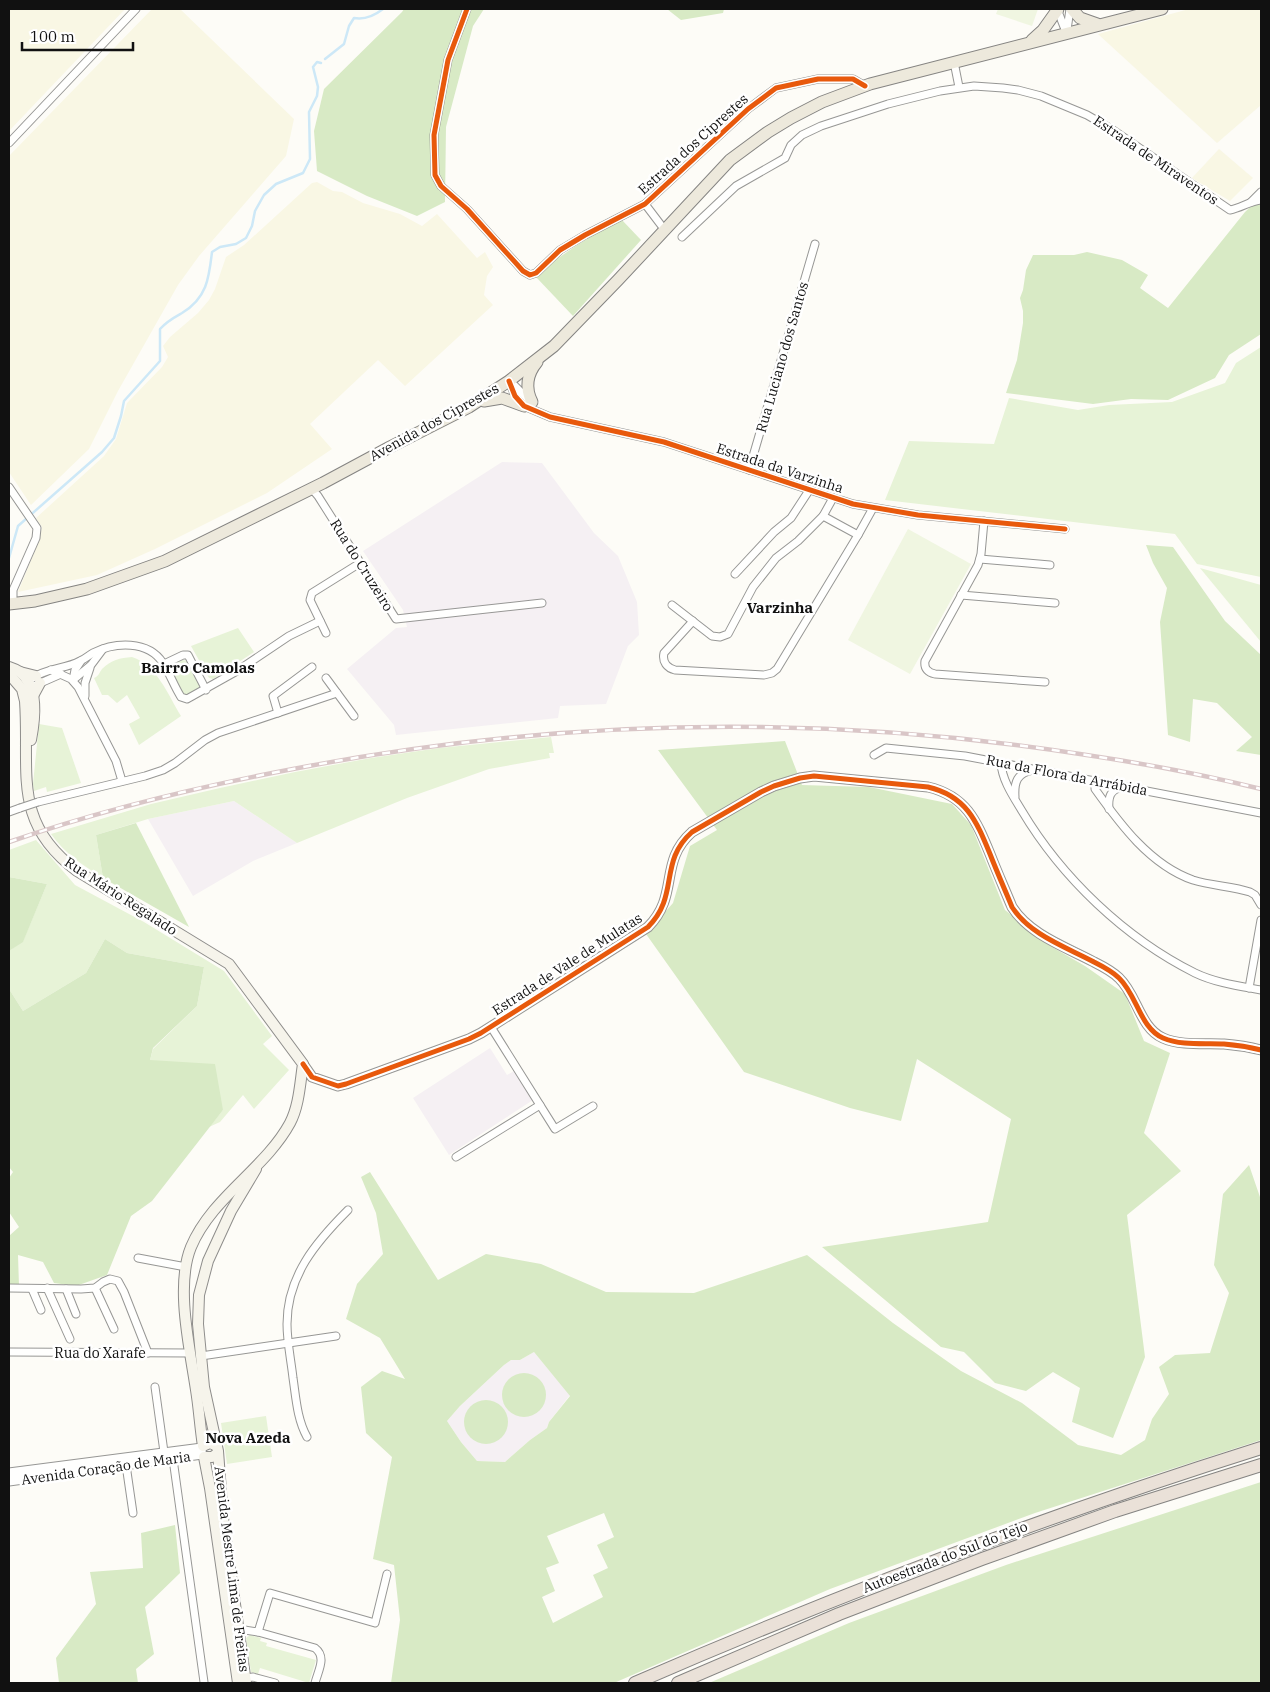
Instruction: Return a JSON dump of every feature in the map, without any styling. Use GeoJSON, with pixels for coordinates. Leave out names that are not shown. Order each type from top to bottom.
{"type":"FeatureCollection","features":[{"type":"Feature","properties":{"kind":"highway","name":"Autoestrada do Sul do Tejo"},"geometry":{"type":"LineString","coordinates":[[635,1683],[806,1611],[963,1549],[1096,1502],[1261,1448]]}},
{"type":"Feature","properties":{"kind":"highway","name":"Autoestrada do Sul do Tejo"},"geometry":{"type":"LineString","coordinates":[[678,1683],[839,1614],[982,1559],[1116,1511],[1261,1464]]}},
{"type":"Feature","properties":{"kind":"main road"},"geometry":{"type":"LineString","coordinates":[[1028,42],[1043,30],[1058,9]]}},
{"type":"Feature","properties":{"kind":"main road"},"geometry":{"type":"LineString","coordinates":[[1071,9],[1080,18],[1099,24]]}},
{"type":"Feature","properties":{"kind":"main road","name":"Avenida dos Ciprestes"},"geometry":{"type":"LineString","coordinates":[[11,604],[35,601],[87,589],[146,569],[181,554],[312,489],[469,407],[509,381],[542,356],[572,328],[730,160],[768,132],[822,102],[865,86],[1066,32],[1162,9]]}},
{"type":"Feature","properties":{"kind":"main road"},"geometry":{"type":"LineString","coordinates":[[469,407],[497,397],[528,404],[527,388],[531,370],[542,356]]}},
{"type":"Feature","properties":{"kind":"main road"},"geometry":{"type":"LineString","coordinates":[[9,667],[38,679],[33,696]]}},
{"type":"Feature","properties":{"kind":"main road"},"geometry":{"type":"LineString","coordinates":[[20,672],[25,687]]}},
{"type":"Feature","properties":{"kind":"main road"},"geometry":{"type":"LineString","coordinates":[[9,674],[25,687]]}},
{"type":"Feature","properties":{"kind":"main road","name":"Rua Mário Regalado"},"geometry":{"type":"LineString","coordinates":[[25,687],[33,696],[33,723],[26,770]]}},
{"type":"Feature","properties":{"kind":"main road","name":"Rua Mário Regalado"},"geometry":{"type":"LineString","coordinates":[[25,687],[27,798],[34,820],[45,839],[60,857],[84,876],[140,911],[212,952]]}},
{"type":"Feature","properties":{"kind":"main road","name":"Estrada de Vale de Mulatas"},"geometry":{"type":"LineString","coordinates":[[212,952],[234,970],[303,1064]]}},
{"type":"Feature","properties":{"kind":"main road","name":"Avenida Mestre Lima de Freitas"},"geometry":{"type":"LineString","coordinates":[[243,1682],[216,1449],[196,1354],[184,1281],[191,1248],[208,1219],[238,1183],[258,1164],[290,1123],[296,1106],[303,1064]]}},
{"type":"Feature","properties":{"kind":"main road","name":"Avenida Mestre Lima de Freitas"},"geometry":{"type":"LineString","coordinates":[[243,1682],[203,1451],[196,1354],[199,1295],[208,1261],[231,1210],[251,1179],[258,1164]]}},
{"type":"Feature","properties":{"kind":"main road"},"geometry":{"type":"LineString","coordinates":[[189,1254],[197,1263],[208,1261]]}},
{"type":"Feature","properties":{"kind":"main road"},"geometry":{"type":"LineString","coordinates":[[184,1281],[193,1277],[198,1278],[202,1283]]}},
{"type":"Feature","properties":{"kind":"main road"},"geometry":{"type":"LineString","coordinates":[[203,1451],[212,1457],[216,1449]]}},
{"type":"Feature","properties":{"kind":"street"},"geometry":{"type":"LineString","coordinates":[[9,143],[136,9]]}},
{"type":"Feature","properties":{"kind":"street","name":"Estrada dos Ciprestes"},"geometry":{"type":"LineString","coordinates":[[467,9],[448,60],[434,135],[435,175],[441,186],[467,209],[523,271],[530,275],[536,273],[560,250],[644,204],[748,109],[776,88],[818,79],[853,79],[865,86]]}},
{"type":"Feature","properties":{"kind":"street"},"geometry":{"type":"LineString","coordinates":[[1058,9],[1066,32]]}},
{"type":"Feature","properties":{"kind":"street"},"geometry":{"type":"LineString","coordinates":[[1066,32],[1071,9]]}},
{"type":"Feature","properties":{"kind":"street"},"geometry":{"type":"LineString","coordinates":[[954,62],[959,87]]}},
{"type":"Feature","properties":{"kind":"street","name":"Estrada de Miraventos"},"geometry":{"type":"LineString","coordinates":[[682,238],[736,186],[785,158],[791,145],[802,135],[820,126],[872,108],[959,87],[984,86],[1018,90],[1041,96],[1087,115],[1113,130],[1230,210],[1242,208],[1249,204]]}},
{"type":"Feature","properties":{"kind":"street"},"geometry":{"type":"LineString","coordinates":[[1249,204],[1261,192]]}},
{"type":"Feature","properties":{"kind":"street"},"geometry":{"type":"LineString","coordinates":[[1249,204],[1261,200]]}},
{"type":"Feature","properties":{"kind":"street"},"geometry":{"type":"LineString","coordinates":[[644,204],[664,229]]}},
{"type":"Feature","properties":{"kind":"street","name":"Rua Luciano dos Santos"},"geometry":{"type":"LineString","coordinates":[[749,470],[816,244]]}},
{"type":"Feature","properties":{"kind":"street"},"geometry":{"type":"LineString","coordinates":[[509,381],[515,396],[528,404]]}},
{"type":"Feature","properties":{"kind":"street","name":"Estrada da Varzinha"},"geometry":{"type":"LineString","coordinates":[[528,404],[550,417],[664,442],[833,498],[873,508],[918,515],[1065,529]]}},
{"type":"Feature","properties":{"kind":"street"},"geometry":{"type":"LineString","coordinates":[[9,487],[35,525],[36,538],[13,590],[11,604]]}},
{"type":"Feature","properties":{"kind":"street","name":"Rua do Cruzeiro"},"geometry":{"type":"LineString","coordinates":[[312,489],[396,620],[542,603]]}},
{"type":"Feature","properties":{"kind":"street"},"geometry":{"type":"LineString","coordinates":[[735,574],[791,518],[810,489]]}},
{"type":"Feature","properties":{"kind":"street"},"geometry":{"type":"LineString","coordinates":[[672,605],[712,636],[720,637],[728,634],[753,587],[776,558],[798,541],[823,516],[833,498]]}},
{"type":"Feature","properties":{"kind":"street"},"geometry":{"type":"LineString","coordinates":[[693,621],[664,653],[664,661],[670,668],[675,670],[764,675],[772,673],[777,669],[873,508]]}},
{"type":"Feature","properties":{"kind":"street"},"geometry":{"type":"LineString","coordinates":[[823,516],[858,535]]}},
{"type":"Feature","properties":{"kind":"street"},"geometry":{"type":"LineString","coordinates":[[984,521],[980,559],[924,665],[928,671],[934,674],[1045,682]]}},
{"type":"Feature","properties":{"kind":"street"},"geometry":{"type":"LineString","coordinates":[[980,559],[1050,565]]}},
{"type":"Feature","properties":{"kind":"street"},"geometry":{"type":"LineString","coordinates":[[326,634],[310,600],[311,595],[360,563]]}},
{"type":"Feature","properties":{"kind":"street"},"geometry":{"type":"LineString","coordinates":[[961,595],[1055,603]]}},
{"type":"Feature","properties":{"kind":"street"},"geometry":{"type":"LineString","coordinates":[[38,679],[51,670],[81,661],[92,653],[124,645],[134,645],[147,650],[164,664],[182,698],[188,699],[237,671],[289,636],[320,620]]}},
{"type":"Feature","properties":{"kind":"street"},"geometry":{"type":"LineString","coordinates":[[73,680],[91,665],[104,649]]}},
{"type":"Feature","properties":{"kind":"street"},"geometry":{"type":"LineString","coordinates":[[164,664],[183,655],[189,656],[206,690]]}},
{"type":"Feature","properties":{"kind":"street"},"geometry":{"type":"LineString","coordinates":[[73,680],[75,670],[81,661]]}},
{"type":"Feature","properties":{"kind":"street"},"geometry":{"type":"LineString","coordinates":[[86,700],[85,683],[91,665]]}},
{"type":"Feature","properties":{"kind":"street"},"geometry":{"type":"LineString","coordinates":[[278,713],[273,696],[312,667]]}},
{"type":"Feature","properties":{"kind":"street"},"geometry":{"type":"LineString","coordinates":[[51,670],[73,680],[86,700],[116,761],[122,781]]}},
{"type":"Feature","properties":{"kind":"street"},"geometry":{"type":"LineString","coordinates":[[25,687],[31,680],[61,674]]}},
{"type":"Feature","properties":{"kind":"street"},"geometry":{"type":"LineString","coordinates":[[326,678],[354,716]]}},
{"type":"Feature","properties":{"kind":"street"},"geometry":{"type":"LineString","coordinates":[[9,812],[38,802],[163,770],[218,733],[337,693]]}},
{"type":"Feature","properties":{"kind":"street","name":"Rua da Flora da Arrábida"},"geometry":{"type":"LineString","coordinates":[[874,755],[886,748],[965,756],[1261,813]]}},
{"type":"Feature","properties":{"kind":"street"},"geometry":{"type":"LineString","coordinates":[[1001,763],[1002,773],[1015,800],[1034,829],[1066,871],[1120,923],[1159,951],[1197,974],[1222,982],[1261,990]]}},
{"type":"Feature","properties":{"kind":"street"},"geometry":{"type":"LineString","coordinates":[[1015,800],[1014,785],[1017,780],[1025,772],[1038,770]]}},
{"type":"Feature","properties":{"kind":"street","name":"Estrada de Vale de Mulatas"},"geometry":{"type":"LineString","coordinates":[[303,1064],[312,1077],[338,1086],[469,1039],[491,1027],[648,926],[660,914],[665,902],[675,854],[692,832],[761,792],[788,781],[814,776],[928,787],[954,797],[967,809],[977,824],[1017,915],[1039,933],[1106,968],[1119,978],[1131,992],[1144,1018],[1155,1033],[1169,1041],[1224,1044],[1261,1050]]}},
{"type":"Feature","properties":{"kind":"street"},"geometry":{"type":"LineString","coordinates":[[1095,781],[1095,790],[1109,809],[1135,838],[1164,865],[1199,882],[1250,892],[1258,899],[1261,905]]}},
{"type":"Feature","properties":{"kind":"street"},"geometry":{"type":"LineString","coordinates":[[1109,809],[1108,800],[1110,794],[1123,786]]}},
{"type":"Feature","properties":{"kind":"street"},"geometry":{"type":"LineString","coordinates":[[1249,988],[1261,920]]}},
{"type":"Feature","properties":{"kind":"street"},"geometry":{"type":"LineString","coordinates":[[491,1027],[555,1129],[593,1106]]}},
{"type":"Feature","properties":{"kind":"street"},"geometry":{"type":"LineString","coordinates":[[456,1158],[540,1105]]}},
{"type":"Feature","properties":{"kind":"street"},"geometry":{"type":"LineString","coordinates":[[307,1437],[299,1420],[288,1343],[288,1313],[291,1293],[297,1274],[316,1244],[348,1210]]}},
{"type":"Feature","properties":{"kind":"street"},"geometry":{"type":"LineString","coordinates":[[138,1258],[186,1267]]}},
{"type":"Feature","properties":{"kind":"street"},"geometry":{"type":"LineString","coordinates":[[9,1288],[95,1288],[110,1279],[118,1281],[148,1353]]}},
{"type":"Feature","properties":{"kind":"street"},"geometry":{"type":"LineString","coordinates":[[47,1288],[70,1340]]}},
{"type":"Feature","properties":{"kind":"street"},"geometry":{"type":"LineString","coordinates":[[95,1288],[114,1329]]}},
{"type":"Feature","properties":{"kind":"street"},"geometry":{"type":"LineString","coordinates":[[32,1289],[41,1310]]}},
{"type":"Feature","properties":{"kind":"street"},"geometry":{"type":"LineString","coordinates":[[66,1289],[76,1314]]}},
{"type":"Feature","properties":{"kind":"street","name":"Rua do Xarafe"},"geometry":{"type":"LineString","coordinates":[[9,1352],[196,1354],[336,1336]]}},
{"type":"Feature","properties":{"kind":"street"},"geometry":{"type":"LineString","coordinates":[[155,1387],[164,1452]]}},
{"type":"Feature","properties":{"kind":"street","name":"Avenida Coração de Maria"},"geometry":{"type":"LineString","coordinates":[[9,1473],[164,1452],[203,1451]]}},
{"type":"Feature","properties":{"kind":"street","name":"Avenida Coração de Maria"},"geometry":{"type":"LineString","coordinates":[[9,1481],[173,1459],[203,1451]]}},
{"type":"Feature","properties":{"kind":"street"},"geometry":{"type":"LineString","coordinates":[[173,1459],[204,1682]]}},
{"type":"Feature","properties":{"kind":"street"},"geometry":{"type":"LineString","coordinates":[[126,1465],[134,1512]]}},
{"type":"Feature","properties":{"kind":"street"},"geometry":{"type":"LineString","coordinates":[[258,1632],[270,1593],[375,1623],[387,1574]]}},
{"type":"Feature","properties":{"kind":"street"},"geometry":{"type":"LineString","coordinates":[[238,1629],[258,1632],[315,1648],[322,1659],[315,1683]]}},
{"type":"Feature","properties":{"kind":"street"},"geometry":{"type":"LineString","coordinates":[[243,1682],[257,1679],[275,1683]]}},
{"type":"Feature","properties":{"kind":"shaded area"},"geometry":{"type":"Polygon","coordinates":[[[9,9],[125,9],[9,131],[9,9]]]}},
{"type":"Feature","properties":{"kind":"shaded area"},"geometry":{"type":"Polygon","coordinates":[[[152,9],[180,9],[294,119],[286,156],[199,256],[178,285],[118,391],[89,449],[31,505],[9,472],[9,156],[152,9]]]}},
{"type":"Feature","properties":{"kind":"shaded area"},"geometry":{"type":"Polygon","coordinates":[[[1189,9],[1261,9],[1261,105],[1217,143],[1098,34],[1189,9]]]}},
{"type":"Feature","properties":{"kind":"shaded area"},"geometry":{"type":"Polygon","coordinates":[[[1219,149],[1253,178],[1230,201],[1192,178],[1219,149]]]}},
{"type":"Feature","properties":{"kind":"shaded area"},"geometry":{"type":"Polygon","coordinates":[[[317,182],[333,191],[342,192],[363,203],[400,214],[422,226],[437,214],[477,258],[485,252],[493,267],[487,276],[484,295],[493,305],[405,386],[378,360],[310,424],[332,449],[267,493],[155,549],[97,575],[18,592],[39,541],[42,527],[36,518],[104,456],[116,439],[127,403],[162,367],[168,357],[163,346],[170,337],[198,313],[209,300],[215,289],[226,257],[244,245],[312,183],[317,182]]]}},
{"type":"Feature","properties":{"kind":"shaded area"},"geometry":{"type":"Polygon","coordinates":[[[502,462],[542,463],[594,533],[618,556],[637,602],[639,635],[628,646],[606,704],[560,706],[558,718],[396,735],[394,725],[347,669],[396,628],[407,627],[403,610],[363,551],[502,462]]]}},
{"type":"Feature","properties":{"kind":"shaded area"},"geometry":{"type":"Polygon","coordinates":[[[234,801],[297,843],[253,861],[193,896],[148,819],[234,801]]]}},
{"type":"Feature","properties":{"kind":"shaded area"},"geometry":{"type":"Polygon","coordinates":[[[490,1048],[507,1075],[514,1071],[533,1100],[449,1155],[413,1098],[490,1048]]]}},
{"type":"Feature","properties":{"kind":"shaded area"},"geometry":{"type":"Polygon","coordinates":[[[534,1352],[570,1395],[549,1422],[547,1428],[505,1462],[477,1461],[447,1421],[460,1406],[504,1365],[511,1360],[520,1360],[534,1352]]]}},
{"type":"Feature","properties":{"kind":"green space"},"geometry":{"type":"Polygon","coordinates":[[[404,9],[484,9],[473,26],[446,127],[445,202],[417,216],[367,196],[317,171],[314,131],[324,89],[404,9]]]}},
{"type":"Feature","properties":{"kind":"green space"},"geometry":{"type":"Polygon","coordinates":[[[667,9],[724,9],[723,13],[681,20],[667,9]]]}},
{"type":"Feature","properties":{"kind":"green space"},"geometry":{"type":"Polygon","coordinates":[[[998,9],[1038,9],[1032,26],[996,14],[998,9]]]}},
{"type":"Feature","properties":{"kind":"green space"},"geometry":{"type":"Polygon","coordinates":[[[1261,197],[1261,334],[1229,355],[1215,378],[1168,400],[1131,399],[1093,404],[1006,393],[1017,360],[1023,323],[1020,298],[1026,270],[1033,255],[1074,255],[1087,252],[1122,260],[1148,275],[1140,288],[1168,308],[1245,212],[1261,197]]]}},
{"type":"Feature","properties":{"kind":"green space"},"geometry":{"type":"Polygon","coordinates":[[[621,219],[641,240],[573,316],[536,277],[566,253],[621,219]]]}},
{"type":"Feature","properties":{"kind":"green space"},"geometry":{"type":"Polygon","coordinates":[[[1261,347],[1261,577],[1197,564],[1175,534],[885,500],[909,441],[994,444],[1009,398],[1078,410],[1109,405],[1172,402],[1225,383],[1236,363],[1261,347]]]}},
{"type":"Feature","properties":{"kind":"green space"},"geometry":{"type":"Polygon","coordinates":[[[908,529],[971,564],[910,674],[848,640],[908,529]]]}},
{"type":"Feature","properties":{"kind":"green space"},"geometry":{"type":"Polygon","coordinates":[[[1146,545],[1173,547],[1225,621],[1261,655],[1261,755],[1236,751],[1252,737],[1217,703],[1193,699],[1190,742],[1168,735],[1160,622],[1167,588],[1153,563],[1146,545]]]}},
{"type":"Feature","properties":{"kind":"green space"},"geometry":{"type":"Polygon","coordinates":[[[1200,568],[1261,585],[1261,642],[1200,568]]]}},
{"type":"Feature","properties":{"kind":"green space"},"geometry":{"type":"Polygon","coordinates":[[[238,628],[254,652],[213,679],[209,678],[191,646],[238,628]]]}},
{"type":"Feature","properties":{"kind":"green space"},"geometry":{"type":"Polygon","coordinates":[[[132,657],[141,661],[155,674],[181,716],[139,745],[129,724],[140,718],[127,695],[117,703],[108,695],[102,695],[94,678],[105,666],[112,662],[132,657]]]}},
{"type":"Feature","properties":{"kind":"green space"},"geometry":{"type":"Polygon","coordinates":[[[182,660],[188,661],[200,684],[198,690],[188,695],[183,694],[170,668],[172,664],[182,660]]]}},
{"type":"Feature","properties":{"kind":"green space"},"geometry":{"type":"Polygon","coordinates":[[[39,724],[62,728],[81,783],[47,792],[46,787],[34,791],[33,784],[39,724]]]}},
{"type":"Feature","properties":{"kind":"green space"},"geometry":{"type":"Polygon","coordinates":[[[551,737],[554,753],[549,753],[550,758],[489,769],[407,798],[297,843],[234,801],[148,819],[96,835],[103,878],[68,853],[51,834],[151,804],[295,772],[439,748],[551,737]]]}},
{"type":"Feature","properties":{"kind":"green space"},"geometry":{"type":"Polygon","coordinates":[[[785,741],[802,785],[869,787],[952,804],[971,825],[1005,910],[1052,947],[1085,966],[1125,994],[1144,1041],[1170,1053],[1144,1133],[1181,1171],[1127,1215],[1145,1357],[1113,1438],[1072,1422],[1080,1388],[1053,1372],[1026,1391],[995,1383],[964,1352],[941,1347],[822,1247],[988,1222],[1011,1119],[917,1059],[901,1121],[850,1108],[744,1072],[646,934],[673,903],[690,846],[717,830],[658,750],[785,741]]]}},
{"type":"Feature","properties":{"kind":"green space"},"geometry":{"type":"Polygon","coordinates":[[[136,823],[189,927],[103,878],[96,835],[136,823]]]}},
{"type":"Feature","properties":{"kind":"green space"},"geometry":{"type":"Polygon","coordinates":[[[36,840],[75,885],[144,922],[224,971],[272,1036],[263,1044],[289,1070],[254,1109],[243,1095],[220,1122],[209,1127],[223,1110],[150,1060],[153,1049],[197,1006],[204,967],[127,953],[105,939],[86,973],[23,1011],[9,989],[9,951],[23,941],[47,884],[9,877],[9,850],[36,840]]]}},
{"type":"Feature","properties":{"kind":"green space"},"geometry":{"type":"Polygon","coordinates":[[[9,877],[47,884],[23,942],[9,951],[9,877]]]}},
{"type":"Feature","properties":{"kind":"green space"},"geometry":{"type":"Polygon","coordinates":[[[105,939],[127,953],[204,967],[197,1006],[153,1048],[150,1060],[215,1064],[223,1110],[152,1201],[131,1216],[107,1275],[76,1286],[54,1283],[43,1262],[18,1255],[19,1286],[9,1285],[9,1236],[19,1227],[9,1212],[9,1178],[13,1172],[9,1167],[9,989],[23,1011],[86,973],[105,939]]]}},
{"type":"Feature","properties":{"kind":"green space"},"geometry":{"type":"Polygon","coordinates":[[[1249,1165],[1261,1200],[1261,1440],[1035,1513],[830,1589],[614,1683],[391,1683],[400,1620],[394,1565],[373,1559],[392,1457],[366,1433],[361,1387],[382,1371],[405,1379],[380,1338],[346,1319],[357,1284],[383,1254],[376,1213],[361,1177],[370,1172],[438,1280],[486,1254],[541,1264],[606,1292],[694,1293],[807,1255],[893,1323],[961,1371],[1022,1403],[1078,1445],[1121,1455],[1145,1440],[1152,1419],[1169,1394],[1159,1367],[1175,1355],[1210,1353],[1229,1293],[1214,1265],[1223,1194],[1249,1165]],[[534,1352],[520,1360],[511,1360],[504,1365],[460,1406],[447,1421],[477,1461],[505,1462],[547,1428],[549,1422],[570,1396],[534,1352]],[[604,1513],[547,1536],[559,1563],[546,1568],[555,1591],[542,1597],[553,1623],[603,1597],[593,1575],[608,1568],[597,1545],[614,1537],[604,1513]]]}},
{"type":"Feature","properties":{"kind":"green space"},"geometry":{"type":"Polygon","coordinates":[[[520,1373],[528,1373],[540,1379],[546,1395],[540,1411],[528,1417],[520,1417],[508,1411],[502,1399],[502,1391],[508,1379],[520,1373]]]}},
{"type":"Feature","properties":{"kind":"green space"},"geometry":{"type":"Polygon","coordinates":[[[482,1400],[490,1400],[502,1406],[508,1422],[502,1438],[490,1444],[482,1444],[470,1438],[464,1426],[464,1418],[470,1406],[482,1400]]]}},
{"type":"Feature","properties":{"kind":"green space"},"geometry":{"type":"Polygon","coordinates":[[[266,1416],[272,1457],[227,1464],[221,1423],[266,1416]]]}},
{"type":"Feature","properties":{"kind":"green space"},"geometry":{"type":"Polygon","coordinates":[[[1261,1482],[1261,1683],[709,1683],[849,1623],[1006,1565],[1261,1482]]]}},
{"type":"Feature","properties":{"kind":"green space"},"geometry":{"type":"Polygon","coordinates":[[[175,1525],[180,1573],[145,1607],[154,1654],[136,1669],[138,1683],[59,1683],[56,1658],[96,1604],[90,1572],[143,1568],[141,1533],[175,1525]]]}},
{"type":"Feature","properties":{"kind":"green space"},"geometry":{"type":"Polygon","coordinates":[[[250,1635],[261,1638],[260,1641],[267,1643],[266,1646],[316,1660],[309,1683],[260,1668],[258,1674],[251,1672],[246,1638],[250,1635]]]}},
{"type":"Feature","properties":{"kind":"waterway"},"geometry":{"type":"LineString","coordinates":[[325,59],[344,44],[349,26],[354,18],[369,17],[383,9]]}},
{"type":"Feature","properties":{"kind":"waterway"},"geometry":{"type":"LineString","coordinates":[[9,558],[18,526],[102,452],[114,438],[124,401],[160,361],[160,329],[190,307],[202,294],[208,279],[212,252],[220,247],[236,244],[246,238],[252,226],[255,211],[264,195],[276,184],[303,173],[310,159],[309,112],[317,96],[318,87],[313,67],[317,62],[321,63]]}},
{"type":"Feature","properties":{"kind":"railway"},"geometry":{"type":"LineString","coordinates":[[9,842],[149,800],[293,769],[391,752],[587,731],[685,727],[883,732],[981,741],[1080,754],[1171,769],[1261,789]]}},
{"type":"Feature","properties":{"kind":"cycle path"},"geometry":{"type":"LineString","coordinates":[[467,9],[448,60],[434,135],[435,175],[441,186],[467,209],[523,271],[530,275],[536,273],[560,250],[645,204],[748,109],[776,88],[818,79],[853,79],[865,86]]}},
{"type":"Feature","properties":{"kind":"cycle path"},"geometry":{"type":"LineString","coordinates":[[509,381],[515,396],[524,406],[550,417],[664,442],[853,504],[918,515],[1065,529]]}},
{"type":"Feature","properties":{"kind":"cycle path"},"geometry":{"type":"LineString","coordinates":[[303,1064],[312,1077],[338,1086],[481,1033],[648,927],[658,915],[664,903],[675,855],[682,843],[692,832],[774,786],[814,776],[928,787],[952,796],[968,811],[980,830],[1012,907],[1020,917],[1038,933],[1116,975],[1125,985],[1144,1019],[1155,1033],[1170,1041],[1193,1044],[1229,1044],[1261,1050]]}},
{"type":"Feature","properties":{"kind":"district","name":"Varzinha"},"geometry":{"type":"Point","coordinates":[780,608]}},
{"type":"Feature","properties":{"kind":"district","name":"Bairro Camolas"},"geometry":{"type":"Point","coordinates":[198,668]}},
{"type":"Feature","properties":{"kind":"district","name":"Nova Azeda"},"geometry":{"type":"Point","coordinates":[248,1438]}}]}
